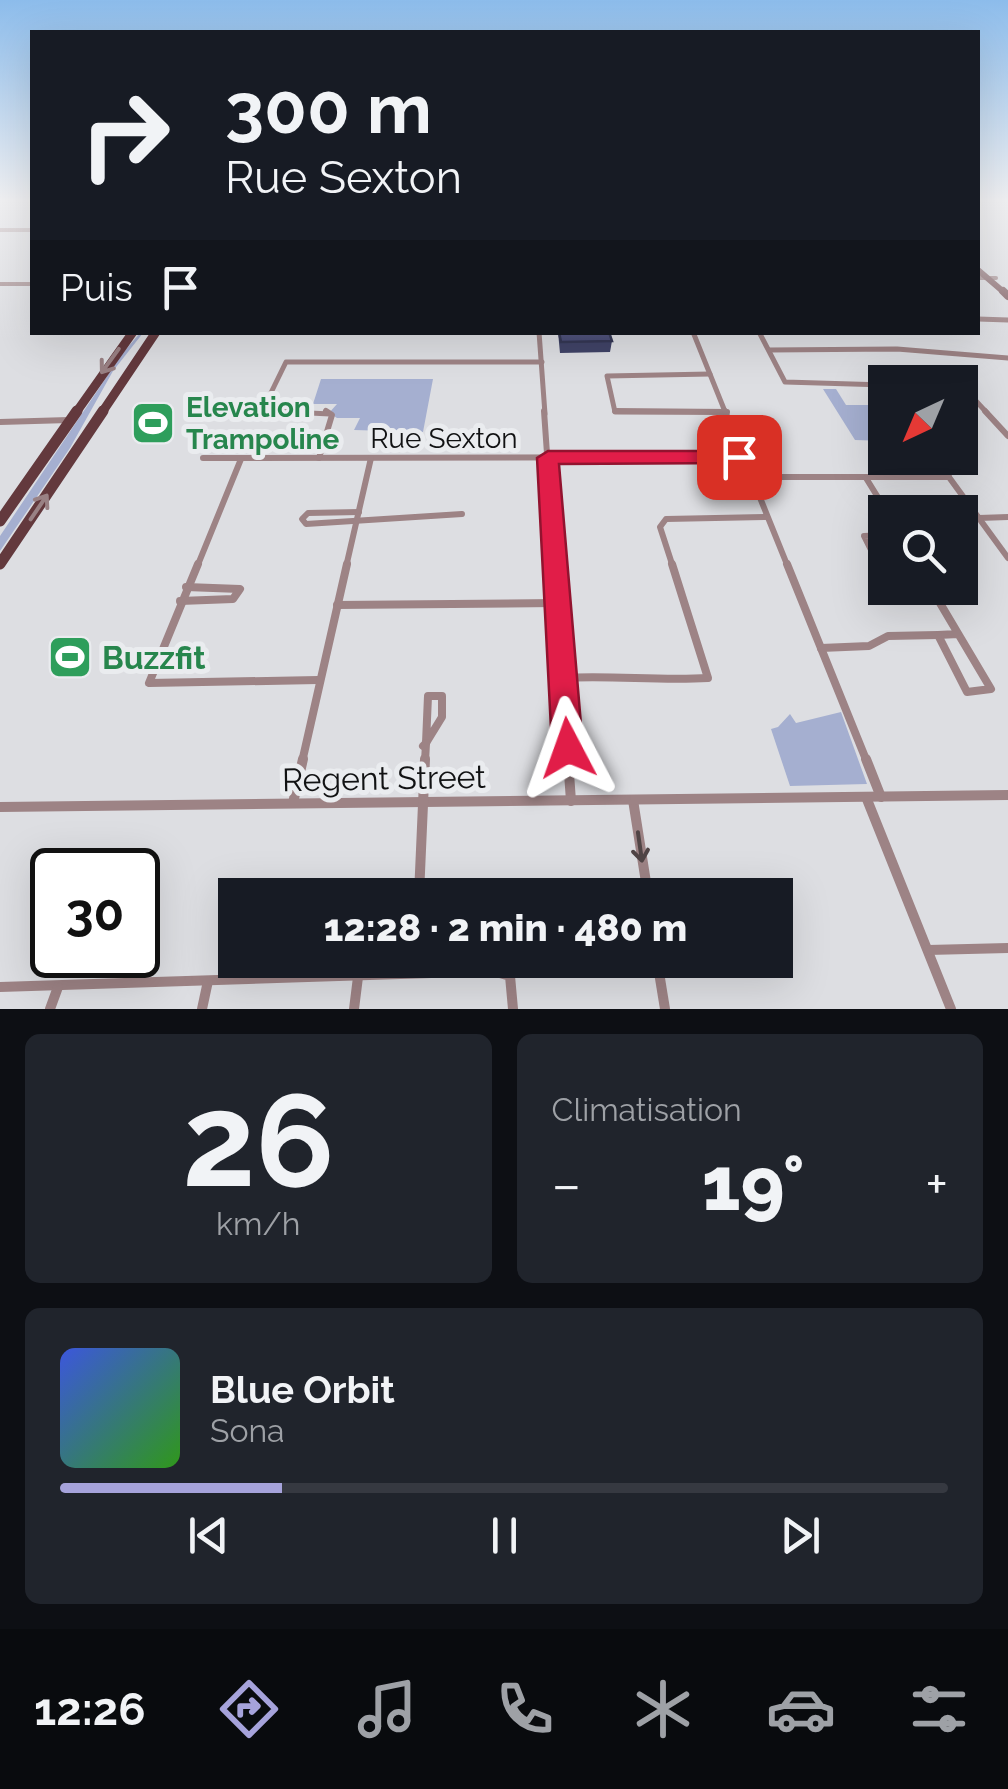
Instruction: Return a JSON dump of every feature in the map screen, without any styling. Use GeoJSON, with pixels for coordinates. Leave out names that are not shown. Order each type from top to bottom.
{"type":"FeatureCollection","features":[{"type":"Feature","properties":{"kind":"main road"},"geometry":{"type":"LineString","coordinates":[[980,264],[1008,288]]}},
{"type":"Feature","properties":{"kind":"main road"},"geometry":{"type":"LineString","coordinates":[[982,278],[1008,296]]}},
{"type":"Feature","properties":{"kind":"main road"},"geometry":{"type":"LineString","coordinates":[[0,521],[131,335]]}},
{"type":"Feature","properties":{"kind":"main road"},"geometry":{"type":"LineString","coordinates":[[0,564],[154,335]]}},
{"type":"Feature","properties":{"kind":"street"},"geometry":{"type":"LineString","coordinates":[[982,278],[996,278]]}},
{"type":"Feature","properties":{"kind":"street"},"geometry":{"type":"LineString","coordinates":[[0,284],[30,284]]}},
{"type":"Feature","properties":{"kind":"street"},"geometry":{"type":"LineString","coordinates":[[980,319],[1008,320]]}},
{"type":"Feature","properties":{"kind":"street"},"geometry":{"type":"LineString","coordinates":[[539,335],[571,800]]}},
{"type":"Feature","properties":{"kind":"street"},"geometry":{"type":"LineString","coordinates":[[694,335],[881,797]]}},
{"type":"Feature","properties":{"kind":"street"},"geometry":{"type":"LineString","coordinates":[[761,335],[786,382],[868,384]]}},
{"type":"Feature","properties":{"kind":"street"},"geometry":{"type":"LineString","coordinates":[[769,350],[896,349],[1007,359]]}},
{"type":"Feature","properties":{"kind":"street"},"geometry":{"type":"LineString","coordinates":[[319,458],[332,415],[326,411],[270,411],[264,407],[286,362],[542,362]]}},
{"type":"Feature","properties":{"kind":"street"},"geometry":{"type":"LineString","coordinates":[[710,374],[608,376],[616,412],[726,412]]}},
{"type":"Feature","properties":{"kind":"street"},"geometry":{"type":"LineString","coordinates":[[978,403],[1008,436]]}},
{"type":"Feature","properties":{"kind":"street"},"geometry":{"type":"LineString","coordinates":[[0,422],[70,420]]}},
{"type":"Feature","properties":{"kind":"street","name":"Rue Sexton"},"geometry":{"type":"LineString","coordinates":[[203,458],[746,457]]}},
{"type":"Feature","properties":{"kind":"street"},"geometry":{"type":"LineString","coordinates":[[292,804],[371,458]]}},
{"type":"Feature","properties":{"kind":"street"},"geometry":{"type":"LineString","coordinates":[[241,459],[149,683],[318,680]]}},
{"type":"Feature","properties":{"kind":"street"},"geometry":{"type":"LineString","coordinates":[[753,477],[949,477],[1008,558]]}},
{"type":"Feature","properties":{"kind":"street"},"geometry":{"type":"LineString","coordinates":[[866,477],[876,495]]}},
{"type":"Feature","properties":{"kind":"street"},"geometry":{"type":"LineString","coordinates":[[358,517],[306,524],[302,518],[308,514],[358,517],[414,521],[462,514]]}},
{"type":"Feature","properties":{"kind":"street"},"geometry":{"type":"LineString","coordinates":[[562,678],[625,674],[650,681],[708,678],[660,527],[666,520],[766,517]]}},
{"type":"Feature","properties":{"kind":"street"},"geometry":{"type":"LineString","coordinates":[[979,518],[1008,517]]}},
{"type":"Feature","properties":{"kind":"street"},"geometry":{"type":"LineString","coordinates":[[180,601],[233,599],[240,589],[186,586]]}},
{"type":"Feature","properties":{"kind":"street"},"geometry":{"type":"LineString","coordinates":[[337,605],[556,603]]}},
{"type":"Feature","properties":{"kind":"street"},"geometry":{"type":"LineString","coordinates":[[938,635],[967,692],[992,689],[942,605]]}},
{"type":"Feature","properties":{"kind":"street"},"geometry":{"type":"LineString","coordinates":[[821,648],[868,646],[888,636],[958,634]]}},
{"type":"Feature","properties":{"kind":"street"},"geometry":{"type":"LineString","coordinates":[[421,878],[423,746],[428,696],[442,696],[446,707],[437,729],[423,746]]}},
{"type":"Feature","properties":{"kind":"street","name":"Regent Street"},"geometry":{"type":"LineString","coordinates":[[0,807],[1008,796]]}},
{"type":"Feature","properties":{"kind":"street"},"geometry":{"type":"LineString","coordinates":[[866,797],[951,1009]]}},
{"type":"Feature","properties":{"kind":"street"},"geometry":{"type":"LineString","coordinates":[[634,800],[645,878]]}},
{"type":"Feature","properties":{"kind":"street"},"geometry":{"type":"LineString","coordinates":[[928,950],[1008,948]]}},
{"type":"Feature","properties":{"kind":"street"},"geometry":{"type":"LineString","coordinates":[[0,988],[320,978]]}},
{"type":"Feature","properties":{"kind":"street"},"geometry":{"type":"LineString","coordinates":[[354,1009],[358,978]]}},
{"type":"Feature","properties":{"kind":"street"},"geometry":{"type":"LineString","coordinates":[[510,978],[513,1009]]}},
{"type":"Feature","properties":{"kind":"street"},"geometry":{"type":"LineString","coordinates":[[660,978],[664,1009]]}},
{"type":"Feature","properties":{"kind":"street"},"geometry":{"type":"LineString","coordinates":[[202,1009],[208,981]]}},
{"type":"Feature","properties":{"kind":"street"},"geometry":{"type":"LineString","coordinates":[[50,1009],[58,986]]}},
{"type":"Feature","properties":{"kind":"shaded area"},"geometry":{"type":"Polygon","coordinates":[[[141,335],[113,371],[70,448],[0,551],[0,536],[122,354],[141,335]]]}},
{"type":"Feature","properties":{"kind":"shaded area"},"geometry":{"type":"Polygon","coordinates":[[[321,379],[433,379],[423,432],[354,430],[360,418],[337,418],[329,413],[337,404],[313,404],[321,379]]]}},
{"type":"Feature","properties":{"kind":"shaded area"},"geometry":{"type":"Polygon","coordinates":[[[823,389],[836,389],[846,405],[868,405],[868,440],[855,440],[823,389]]]}},
{"type":"Feature","properties":{"kind":"shaded area"},"geometry":{"type":"Polygon","coordinates":[[[841,712],[867,784],[790,786],[771,729],[790,714],[796,723],[841,712]]]}},
{"type":"Feature","properties":{"kind":"building"},"geometry":{"type":"Polygon","coordinates":[[[560,335],[610,335],[612,341],[561,342],[560,335]]]}},
{"type":"Feature","properties":{"kind":"place","name":"Elevation Trampoline"},"geometry":{"type":"Point","coordinates":[153,423]}},
{"type":"Feature","properties":{"kind":"place","name":"Buzzfit"},"geometry":{"type":"Point","coordinates":[70,657]}},
{"type":"Feature","properties":{"kind":"route"},"geometry":{"type":"LineString","coordinates":[[568,748],[548,458],[739,457]]}}]}
